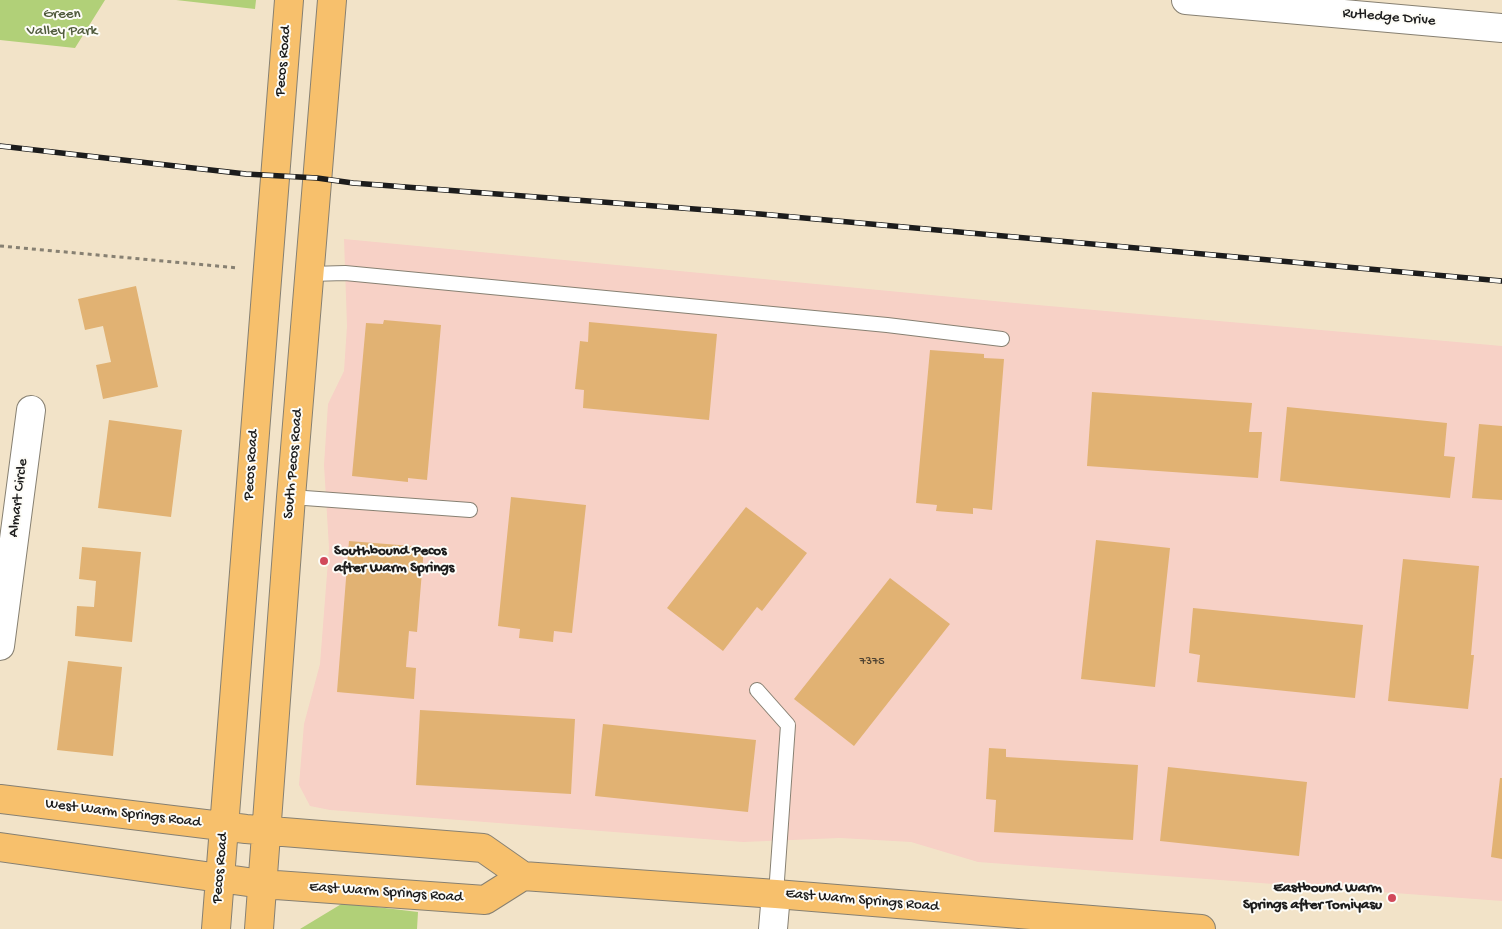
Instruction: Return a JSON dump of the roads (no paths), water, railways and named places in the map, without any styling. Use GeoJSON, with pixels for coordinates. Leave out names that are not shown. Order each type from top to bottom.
{"type":"FeatureCollection","features":[{"type":"Feature","properties":{"kind":"main road","name":"Pecos Road"},"geometry":{"type":"LineString","coordinates":[[216,929],[241,881],[289,0]]}},
{"type":"Feature","properties":{"kind":"main road","name":"South Pecos Road"},"geometry":{"type":"LineString","coordinates":[[259,929],[241,881],[245,829],[291,497],[332,0]]}},
{"type":"Feature","properties":{"kind":"main road","name":"West Warm Springs Road"},"geometry":{"type":"LineString","coordinates":[[0,799],[245,829]]}},
{"type":"Feature","properties":{"kind":"main road"},"geometry":{"type":"LineString","coordinates":[[245,829],[483,848],[523,876]]}},
{"type":"Feature","properties":{"kind":"main road"},"geometry":{"type":"LineString","coordinates":[[0,847],[241,881]]}},
{"type":"Feature","properties":{"kind":"main road","name":"East Warm Springs Road"},"geometry":{"type":"LineString","coordinates":[[241,881],[485,900],[523,876],[776,894],[1201,929]]}},
{"type":"Feature","properties":{"kind":"street","name":"Rutledge Drive"},"geometry":{"type":"LineString","coordinates":[[1186,0],[1347,7],[1502,28]]}},
{"type":"Feature","properties":{"kind":"street","name":"Almart Circle"},"geometry":{"type":"LineString","coordinates":[[0,646],[31,410]]}},
{"type":"Feature","properties":{"kind":"street"},"geometry":{"type":"LineString","coordinates":[[774,929],[776,894]]}},
{"type":"Feature","properties":{"kind":"lane"},"geometry":{"type":"LineString","coordinates":[[310,274],[345,272],[887,325],[1002,339]]}},
{"type":"Feature","properties":{"kind":"lane"},"geometry":{"type":"LineString","coordinates":[[291,497],[470,510]]}},
{"type":"Feature","properties":{"kind":"lane"},"geometry":{"type":"LineString","coordinates":[[757,690],[788,725],[776,894]]}},
{"type":"Feature","properties":{"kind":"railway"},"geometry":{"type":"LineString","coordinates":[[0,146],[246,174],[317,178],[353,183],[760,214],[1502,281]]}},
{"type":"Feature","properties":{"kind":"place","name":"Southbound Pecos after Warm Springs"},"geometry":{"type":"Point","coordinates":[324,561]}},
{"type":"Feature","properties":{"kind":"place","name":"Eastbound Warm Springs after Tomiyasu"},"geometry":{"type":"Point","coordinates":[1392,898]}},
{"type":"Feature","properties":{"kind":"park label","name":"Green Valley Park"},"geometry":{"type":"Point","coordinates":[62,24]}}]}
